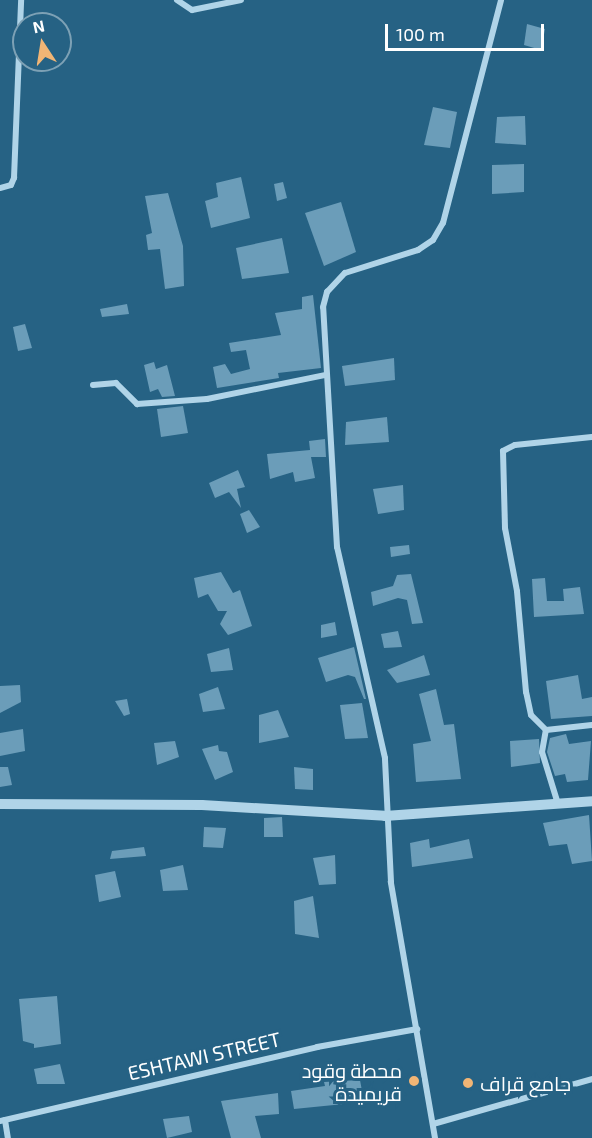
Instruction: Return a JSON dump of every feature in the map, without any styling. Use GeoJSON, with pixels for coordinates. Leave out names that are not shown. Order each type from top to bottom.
{"type":"FeatureCollection","features":[{"type":"Feature","properties":{"kind":"street"},"geometry":{"type":"LineString","coordinates":[[0,188],[11,185],[14,178],[21,0]]}},
{"type":"Feature","properties":{"kind":"street"},"geometry":{"type":"LineString","coordinates":[[177,0],[192,10],[242,0]]}},
{"type":"Feature","properties":{"kind":"street"},"geometry":{"type":"LineString","coordinates":[[435,1138],[391,882],[380,725],[337,547],[325,375],[323,307],[333,281],[345,273],[418,250],[433,240],[443,224],[501,0]]}},
{"type":"Feature","properties":{"kind":"street"},"geometry":{"type":"LineString","coordinates":[[93,385],[116,383],[137,404],[207,399],[325,375]]}},
{"type":"Feature","properties":{"kind":"street"},"geometry":{"type":"LineString","coordinates":[[546,730],[531,715],[526,692],[517,591],[506,528],[502,451],[515,445],[592,437]]}},
{"type":"Feature","properties":{"kind":"street"},"geometry":{"type":"LineString","coordinates":[[546,730],[592,725]]}},
{"type":"Feature","properties":{"kind":"street"},"geometry":{"type":"LineString","coordinates":[[546,730],[542,752],[558,804]]}},
{"type":"Feature","properties":{"kind":"street"},"geometry":{"type":"LineString","coordinates":[[0,804],[202,805],[385,816],[592,801]]}},
{"type":"Feature","properties":{"kind":"street","name":"ESHTAWI STREET"},"geometry":{"type":"LineString","coordinates":[[2,1120],[317,1047],[417,1029]]}},
{"type":"Feature","properties":{"kind":"street"},"geometry":{"type":"LineString","coordinates":[[433,1124],[592,1080]]}},
{"type":"Feature","properties":{"kind":"street"},"geometry":{"type":"LineString","coordinates":[[2,1120],[8,1138]]}},
{"type":"Feature","properties":{"kind":"building"},"geometry":{"type":"Polygon","coordinates":[[[527,24],[545,29],[541,50],[524,45],[527,24]]]}},
{"type":"Feature","properties":{"kind":"building"},"geometry":{"type":"Polygon","coordinates":[[[433,107],[457,112],[450,148],[424,145],[433,107]]]}},
{"type":"Feature","properties":{"kind":"building"},"geometry":{"type":"Polygon","coordinates":[[[525,116],[526,145],[495,143],[497,117],[525,116]]]}},
{"type":"Feature","properties":{"kind":"building"},"geometry":{"type":"Polygon","coordinates":[[[524,164],[524,192],[492,194],[492,165],[524,164]]]}},
{"type":"Feature","properties":{"kind":"building"},"geometry":{"type":"Polygon","coordinates":[[[241,177],[250,218],[211,228],[205,201],[218,197],[216,183],[241,177]]]}},
{"type":"Feature","properties":{"kind":"building"},"geometry":{"type":"Polygon","coordinates":[[[283,182],[287,198],[277,201],[274,184],[283,182]]]}},
{"type":"Feature","properties":{"kind":"building"},"geometry":{"type":"Polygon","coordinates":[[[168,193],[183,246],[184,286],[165,289],[160,249],[148,250],[146,235],[152,233],[145,196],[168,193]]]}},
{"type":"Feature","properties":{"kind":"building"},"geometry":{"type":"Polygon","coordinates":[[[341,202],[356,252],[324,266],[305,213],[341,202]]]}},
{"type":"Feature","properties":{"kind":"building"},"geometry":{"type":"Polygon","coordinates":[[[282,238],[289,273],[242,279],[236,248],[282,238]]]}},
{"type":"Feature","properties":{"kind":"building"},"geometry":{"type":"Polygon","coordinates":[[[313,295],[321,368],[278,373],[279,378],[217,388],[213,367],[225,364],[231,374],[250,369],[246,350],[231,352],[229,343],[281,335],[275,313],[302,309],[302,297],[313,295]]]}},
{"type":"Feature","properties":{"kind":"building"},"geometry":{"type":"Polygon","coordinates":[[[127,304],[129,314],[102,317],[100,309],[127,304]]]}},
{"type":"Feature","properties":{"kind":"building"},"geometry":{"type":"Polygon","coordinates":[[[25,324],[32,348],[18,351],[13,327],[25,324]]]}},
{"type":"Feature","properties":{"kind":"building"},"geometry":{"type":"Polygon","coordinates":[[[394,358],[395,380],[345,386],[342,366],[394,358]]]}},
{"type":"Feature","properties":{"kind":"building"},"geometry":{"type":"Polygon","coordinates":[[[154,362],[156,369],[167,365],[175,396],[162,397],[158,389],[150,392],[144,365],[154,362]]]}},
{"type":"Feature","properties":{"kind":"building"},"geometry":{"type":"Polygon","coordinates":[[[183,406],[188,433],[161,437],[157,409],[183,406]]]}},
{"type":"Feature","properties":{"kind":"building"},"geometry":{"type":"Polygon","coordinates":[[[387,417],[389,442],[345,445],[346,422],[387,417]]]}},
{"type":"Feature","properties":{"kind":"building"},"geometry":{"type":"Polygon","coordinates":[[[325,439],[326,457],[311,457],[315,478],[295,482],[293,472],[270,479],[267,454],[310,450],[309,441],[325,439]]]}},
{"type":"Feature","properties":{"kind":"building"},"geometry":{"type":"Polygon","coordinates":[[[238,470],[245,487],[237,489],[241,508],[229,492],[215,498],[209,483],[238,470]]]}},
{"type":"Feature","properties":{"kind":"building"},"geometry":{"type":"Polygon","coordinates":[[[403,485],[404,510],[378,514],[373,489],[403,485]]]}},
{"type":"Feature","properties":{"kind":"building"},"geometry":{"type":"Polygon","coordinates":[[[249,510],[260,527],[247,533],[240,514],[249,510]]]}},
{"type":"Feature","properties":{"kind":"building"},"geometry":{"type":"Polygon","coordinates":[[[409,545],[410,554],[391,557],[390,547],[409,545]]]}},
{"type":"Feature","properties":{"kind":"building"},"geometry":{"type":"Polygon","coordinates":[[[221,572],[233,593],[240,590],[252,626],[228,635],[220,624],[227,611],[218,611],[208,594],[198,598],[194,578],[221,572]]]}},
{"type":"Feature","properties":{"kind":"building"},"geometry":{"type":"Polygon","coordinates":[[[411,574],[423,623],[412,624],[407,600],[398,598],[373,606],[371,592],[393,586],[397,575],[411,574]]]}},
{"type":"Feature","properties":{"kind":"building"},"geometry":{"type":"Polygon","coordinates":[[[545,578],[547,601],[564,601],[563,589],[580,587],[584,614],[534,617],[532,579],[545,578]]]}},
{"type":"Feature","properties":{"kind":"building"},"geometry":{"type":"Polygon","coordinates":[[[335,622],[337,635],[321,638],[321,625],[335,622]]]}},
{"type":"Feature","properties":{"kind":"building"},"geometry":{"type":"Polygon","coordinates":[[[398,631],[402,647],[384,648],[381,634],[398,631]]]}},
{"type":"Feature","properties":{"kind":"building"},"geometry":{"type":"Polygon","coordinates":[[[354,647],[366,699],[355,677],[348,675],[326,682],[318,658],[354,647]]]}},
{"type":"Feature","properties":{"kind":"building"},"geometry":{"type":"Polygon","coordinates":[[[229,648],[233,670],[211,672],[207,654],[229,648]]]}},
{"type":"Feature","properties":{"kind":"building"},"geometry":{"type":"Polygon","coordinates":[[[424,655],[430,675],[397,683],[387,670],[424,655]]]}},
{"type":"Feature","properties":{"kind":"building"},"geometry":{"type":"Polygon","coordinates":[[[578,675],[582,699],[592,697],[592,716],[551,719],[546,681],[578,675]]]}},
{"type":"Feature","properties":{"kind":"building"},"geometry":{"type":"Polygon","coordinates":[[[20,685],[21,702],[0,713],[0,686],[20,685]]]}},
{"type":"Feature","properties":{"kind":"building"},"geometry":{"type":"Polygon","coordinates":[[[218,687],[225,709],[203,712],[199,694],[218,687]]]}},
{"type":"Feature","properties":{"kind":"building"},"geometry":{"type":"Polygon","coordinates":[[[436,689],[444,725],[454,724],[461,779],[416,782],[413,744],[431,741],[419,694],[436,689]]]}},
{"type":"Feature","properties":{"kind":"building"},"geometry":{"type":"Polygon","coordinates":[[[127,699],[130,714],[124,716],[115,701],[127,699]]]}},
{"type":"Feature","properties":{"kind":"building"},"geometry":{"type":"Polygon","coordinates":[[[362,703],[368,738],[345,739],[340,705],[362,703]]]}},
{"type":"Feature","properties":{"kind":"building"},"geometry":{"type":"Polygon","coordinates":[[[278,710],[289,737],[259,743],[259,715],[278,710]]]}},
{"type":"Feature","properties":{"kind":"building"},"geometry":{"type":"Polygon","coordinates":[[[23,729],[25,751],[0,756],[0,733],[23,729]]]}},
{"type":"Feature","properties":{"kind":"building"},"geometry":{"type":"Polygon","coordinates":[[[566,734],[569,744],[591,741],[588,780],[567,782],[565,774],[555,776],[547,752],[550,738],[566,734]]]}},
{"type":"Feature","properties":{"kind":"building"},"geometry":{"type":"Polygon","coordinates":[[[539,739],[540,763],[511,767],[510,741],[539,739]]]}},
{"type":"Feature","properties":{"kind":"building"},"geometry":{"type":"Polygon","coordinates":[[[175,741],[179,757],[157,765],[154,743],[175,741]]]}},
{"type":"Feature","properties":{"kind":"building"},"geometry":{"type":"Polygon","coordinates":[[[218,745],[219,751],[227,752],[233,772],[215,780],[202,749],[218,745]]]}},
{"type":"Feature","properties":{"kind":"building"},"geometry":{"type":"Polygon","coordinates":[[[0,767],[8,767],[12,785],[0,787],[0,767]]]}},
{"type":"Feature","properties":{"kind":"building"},"geometry":{"type":"Polygon","coordinates":[[[294,767],[313,769],[313,790],[295,789],[294,767]]]}},
{"type":"Feature","properties":{"kind":"building"},"geometry":{"type":"Polygon","coordinates":[[[589,815],[592,861],[572,864],[567,844],[549,846],[543,823],[589,815]]]}},
{"type":"Feature","properties":{"kind":"building"},"geometry":{"type":"Polygon","coordinates":[[[282,817],[283,837],[264,837],[264,818],[282,817]]]}},
{"type":"Feature","properties":{"kind":"building"},"geometry":{"type":"Polygon","coordinates":[[[204,827],[226,828],[223,848],[203,847],[204,827]]]}},
{"type":"Feature","properties":{"kind":"building"},"geometry":{"type":"Polygon","coordinates":[[[429,839],[430,848],[469,839],[473,858],[412,867],[410,843],[429,839]]]}},
{"type":"Feature","properties":{"kind":"building"},"geometry":{"type":"Polygon","coordinates":[[[144,847],[146,856],[110,859],[112,851],[144,847]]]}},
{"type":"Feature","properties":{"kind":"building"},"geometry":{"type":"Polygon","coordinates":[[[335,855],[336,884],[319,885],[313,858],[335,855]]]}},
{"type":"Feature","properties":{"kind":"building"},"geometry":{"type":"Polygon","coordinates":[[[183,865],[188,890],[163,891],[160,870],[183,865]]]}},
{"type":"Feature","properties":{"kind":"building"},"geometry":{"type":"Polygon","coordinates":[[[115,871],[121,897],[99,902],[95,875],[115,871]]]}},
{"type":"Feature","properties":{"kind":"building"},"geometry":{"type":"Polygon","coordinates":[[[313,896],[319,938],[295,934],[294,901],[313,896]]]}},
{"type":"Feature","properties":{"kind":"building"},"geometry":{"type":"Polygon","coordinates":[[[57,996],[61,1044],[34,1048],[34,1044],[23,1041],[19,999],[57,996]]]}},
{"type":"Feature","properties":{"kind":"building"},"geometry":{"type":"Polygon","coordinates":[[[60,1064],[65,1084],[37,1084],[34,1069],[60,1064]]]}},
{"type":"Feature","properties":{"kind":"building"},"geometry":{"type":"Polygon","coordinates":[[[360,1080],[364,1102],[294,1109],[291,1091],[325,1086],[324,1082],[360,1080]]]}},
{"type":"Feature","properties":{"kind":"building"},"geometry":{"type":"Polygon","coordinates":[[[278,1093],[279,1114],[255,1116],[261,1138],[231,1138],[221,1101],[278,1093]]]}},
{"type":"Feature","properties":{"kind":"building"},"geometry":{"type":"Polygon","coordinates":[[[189,1116],[192,1132],[167,1138],[163,1119],[189,1116]]]}},
{"type":"Feature","properties":{"kind":"place","name":"محطة وقود قريميدة"},"geometry":{"type":"Point","coordinates":[414,1081]}},
{"type":"Feature","properties":{"kind":"place","name":"جامع قراف"},"geometry":{"type":"Point","coordinates":[468,1083]}}]}
